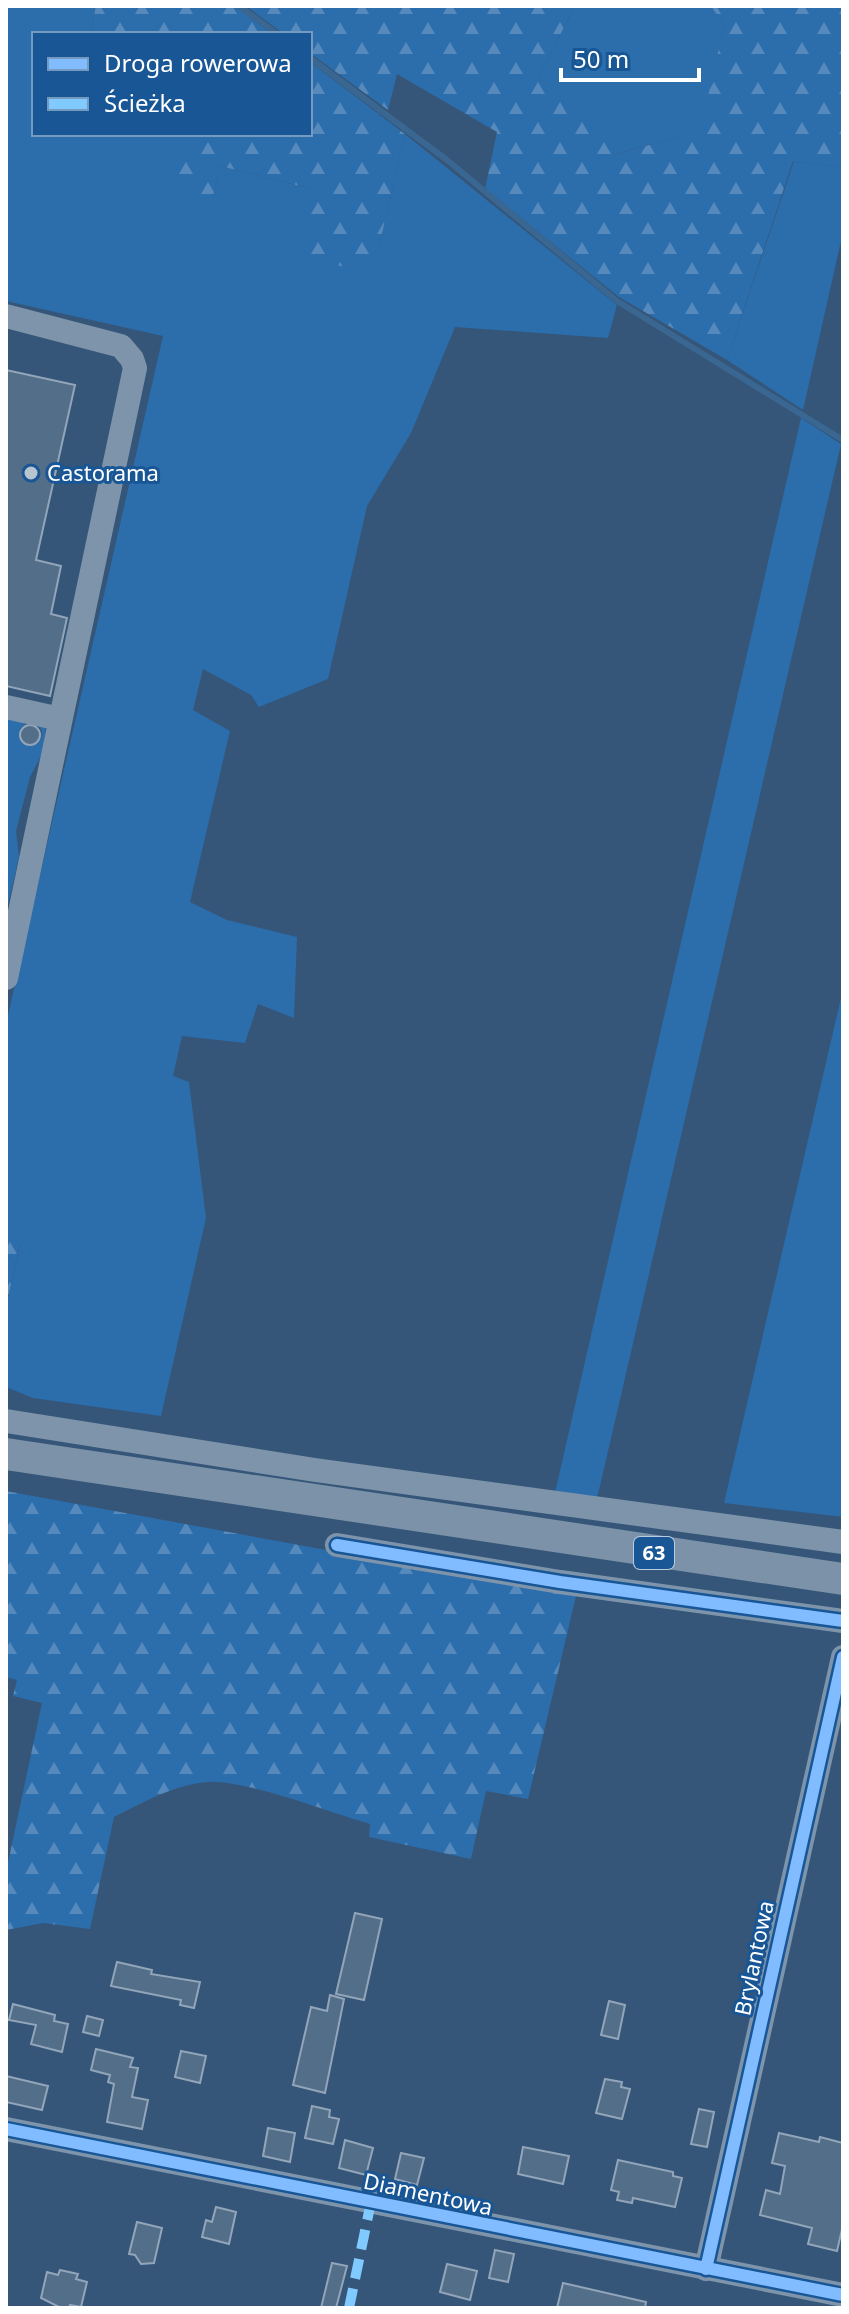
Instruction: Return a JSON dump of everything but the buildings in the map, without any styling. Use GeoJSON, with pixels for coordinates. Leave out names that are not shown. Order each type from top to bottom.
{"type":"FeatureCollection","features":[{"type":"Feature","properties":{"kind":"main road","name":"63"},"geometry":{"type":"LineString","coordinates":[[6,1454],[843,1579]]}},
{"type":"Feature","properties":{"kind":"street"},"geometry":{"type":"LineString","coordinates":[[6,316],[121,346],[135,368],[6,978]]}},
{"type":"Feature","properties":{"kind":"street"},"geometry":{"type":"LineString","coordinates":[[6,707],[60,719]]}},
{"type":"Feature","properties":{"kind":"street"},"geometry":{"type":"LineString","coordinates":[[6,1421],[315,1470],[843,1542]]}},
{"type":"Feature","properties":{"kind":"street"},"geometry":{"type":"LineString","coordinates":[[337,1545],[560,1582],[843,1621]]}},
{"type":"Feature","properties":{"kind":"street","name":"Brylantowa"},"geometry":{"type":"LineString","coordinates":[[706,2269],[843,1657]]}},
{"type":"Feature","properties":{"kind":"street","name":"Diamentowa"},"geometry":{"type":"LineString","coordinates":[[6,2129],[843,2295]]}},
{"type":"Feature","properties":{"kind":"green space"},"geometry":{"type":"Polygon","coordinates":[[[6,6],[96,6],[90,32],[32,32],[32,136],[186,138],[211,204],[220,166],[312,189],[373,272],[405,134],[617,305],[608,338],[455,327],[411,433],[367,506],[328,679],[259,707],[251,695],[203,669],[193,710],[230,731],[190,902],[227,920],[297,937],[294,1018],[258,1004],[245,1043],[182,1036],[173,1076],[189,1082],[206,1218],[161,1416],[33,1398],[6,1387],[6,1307],[20,1244],[6,1240],[6,1024],[163,336],[6,301],[6,6]]]}},
{"type":"Feature","properties":{"kind":"green space"},"geometry":{"type":"Polygon","coordinates":[[[96,6],[236,6],[271,32],[90,32],[96,6]]]}},
{"type":"Feature","properties":{"kind":"green space"},"geometry":{"type":"Polygon","coordinates":[[[246,6],[575,6],[539,76],[616,154],[700,131],[724,26],[711,6],[843,6],[843,167],[793,161],[727,360],[619,297],[485,189],[497,132],[397,74],[388,110],[312,54],[312,32],[281,32],[246,6]]]}},
{"type":"Feature","properties":{"kind":"green space"},"geometry":{"type":"Polygon","coordinates":[[[575,6],[711,6],[724,26],[701,131],[615,154],[539,76],[575,6]]]}},
{"type":"Feature","properties":{"kind":"green space"},"geometry":{"type":"Polygon","coordinates":[[[312,64],[405,134],[373,273],[299,257],[312,189],[220,166],[211,205],[173,191],[186,139],[178,136],[312,136],[312,64]]]}},
{"type":"Feature","properties":{"kind":"green space"},"geometry":{"type":"Polygon","coordinates":[[[794,161],[843,167],[843,232],[803,410],[727,360],[794,161]]]}},
{"type":"Feature","properties":{"kind":"green space"},"geometry":{"type":"Polygon","coordinates":[[[801,418],[841,444],[600,1486],[595,1504],[554,1497],[801,418]]]}},
{"type":"Feature","properties":{"kind":"green space"},"geometry":{"type":"Polygon","coordinates":[[[6,712],[46,725],[43,752],[30,777],[16,831],[19,857],[6,913],[6,712]],[[25,723],[20,730],[20,738],[26,744],[34,745],[41,739],[42,731],[37,724],[25,723]]]}},
{"type":"Feature","properties":{"kind":"green space"},"geometry":{"type":"Polygon","coordinates":[[[843,989],[843,1517],[724,1503],[843,989]]]}},
{"type":"Feature","properties":{"kind":"green space"},"geometry":{"type":"Polygon","coordinates":[[[6,1240],[20,1243],[6,1307],[6,1240]]]}},
{"type":"Feature","properties":{"kind":"green space"},"geometry":{"type":"Polygon","coordinates":[[[6,1491],[576,1596],[528,1799],[486,1791],[471,1859],[369,1837],[370,1824],[265,1791],[223,1782],[182,1787],[114,1817],[90,1929],[43,1923],[6,1930],[6,1872],[42,1703],[13,1696],[17,1680],[6,1677],[6,1491]]]}},
{"type":"Feature","properties":{"kind":"waterway"},"geometry":{"type":"LineString","coordinates":[[239,6],[274,32]]}},
{"type":"Feature","properties":{"kind":"waterway"},"geometry":{"type":"LineString","coordinates":[[312,59],[447,160],[617,301],[843,440]]}},
{"type":"Feature","properties":{"kind":"marked path"},"geometry":{"type":"LineString","coordinates":[[349,2308],[371,2202]]}},
{"type":"Feature","properties":{"kind":"cycle path"},"geometry":{"type":"LineString","coordinates":[[337,1545],[560,1582],[843,1621]]}},
{"type":"Feature","properties":{"kind":"cycle path"},"geometry":{"type":"LineString","coordinates":[[706,2269],[843,1657]]}},
{"type":"Feature","properties":{"kind":"cycle path"},"geometry":{"type":"LineString","coordinates":[[6,2129],[843,2295]]}},
{"type":"Feature","properties":{"kind":"place","name":"Castorama"},"geometry":{"type":"Point","coordinates":[31,473]}}]}
